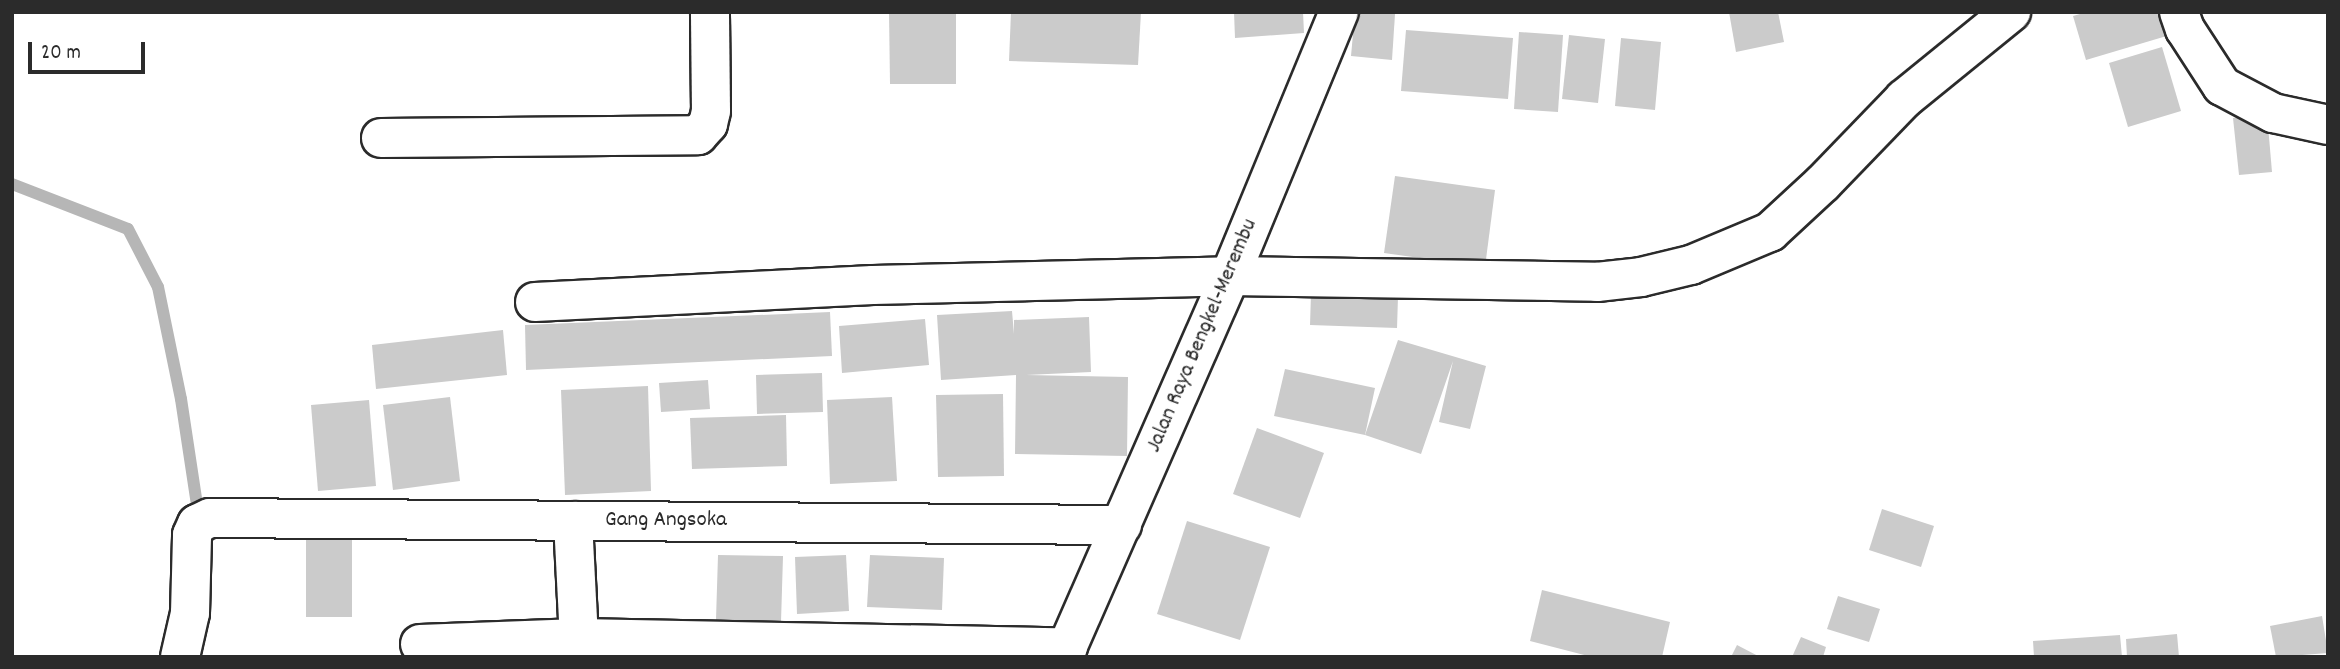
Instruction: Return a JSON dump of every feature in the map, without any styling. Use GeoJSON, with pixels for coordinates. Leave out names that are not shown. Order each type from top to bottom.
{"type":"FeatureCollection","features":[{"type":"Feature","properties":{"kind":"street"},"geometry":{"type":"LineString","coordinates":[[381,138],[698,135],[708,124],[711,111],[710,12]]}},
{"type":"Feature","properties":{"kind":"street","name":"Jalan Raya Bengkel-Merembu"},"geometry":{"type":"LineString","coordinates":[[1065,652],[1230,276],[1339,12]]}},
{"type":"Feature","properties":{"kind":"street"},"geometry":{"type":"LineString","coordinates":[[535,302],[873,285],[1230,276],[1597,282],[1641,277],[1691,265],[1770,232],[1823,183],[1904,99],[2011,12]]}},
{"type":"Feature","properties":{"kind":"street"},"geometry":{"type":"LineString","coordinates":[[2179,12],[2185,29],[2222,86],[2273,113],[2328,125]]}},
{"type":"Feature","properties":{"kind":"street","name":"Gang Angsoka"},"geometry":{"type":"LineString","coordinates":[[180,657],[190,613],[192,535],[197,524],[209,519],[1122,525]]}},
{"type":"Feature","properties":{"kind":"street"},"geometry":{"type":"LineString","coordinates":[[573,520],[579,638]]}},
{"type":"Feature","properties":{"kind":"street"},"geometry":{"type":"LineString","coordinates":[[420,644],[579,638],[1065,652]]}},
{"type":"Feature","properties":{"kind":"building"},"geometry":{"type":"Polygon","coordinates":[[[889,12],[956,12],[956,84],[890,84],[889,12]]]}},
{"type":"Feature","properties":{"kind":"building"},"geometry":{"type":"Polygon","coordinates":[[[1011,12],[1141,12],[1138,65],[1009,61],[1011,12]]]}},
{"type":"Feature","properties":{"kind":"building"},"geometry":{"type":"Polygon","coordinates":[[[1234,12],[1303,12],[1304,33],[1235,38],[1234,12]]]}},
{"type":"Feature","properties":{"kind":"building"},"geometry":{"type":"Polygon","coordinates":[[[1355,12],[1395,14],[1392,60],[1351,56],[1355,12]]]}},
{"type":"Feature","properties":{"kind":"building"},"geometry":{"type":"Polygon","coordinates":[[[1729,12],[1778,12],[1784,42],[1736,52],[1729,12]]]}},
{"type":"Feature","properties":{"kind":"building"},"geometry":{"type":"Polygon","coordinates":[[[2087,12],[2174,12],[2180,32],[2086,60],[2073,16],[2087,12]]]}},
{"type":"Feature","properties":{"kind":"building"},"geometry":{"type":"Polygon","coordinates":[[[1406,30],[1513,38],[1508,99],[1401,91],[1406,30]]]}},
{"type":"Feature","properties":{"kind":"building"},"geometry":{"type":"Polygon","coordinates":[[[1519,32],[1563,35],[1558,112],[1514,109],[1519,32]]]}},
{"type":"Feature","properties":{"kind":"building"},"geometry":{"type":"Polygon","coordinates":[[[1569,35],[1605,39],[1598,103],[1562,99],[1569,35]]]}},
{"type":"Feature","properties":{"kind":"building"},"geometry":{"type":"Polygon","coordinates":[[[1621,38],[1661,42],[1655,110],[1615,106],[1621,38]]]}},
{"type":"Feature","properties":{"kind":"building"},"geometry":{"type":"Polygon","coordinates":[[[2162,47],[2181,111],[2128,127],[2109,63],[2162,47]]]}},
{"type":"Feature","properties":{"kind":"building"},"geometry":{"type":"Polygon","coordinates":[[[2267,114],[2272,172],[2239,175],[2233,118],[2267,114]]]}},
{"type":"Feature","properties":{"kind":"building"},"geometry":{"type":"Polygon","coordinates":[[[1395,176],[1495,190],[1485,267],[1384,253],[1395,176]]]}},
{"type":"Feature","properties":{"kind":"building"},"geometry":{"type":"Polygon","coordinates":[[[1311,294],[1398,296],[1397,328],[1310,325],[1311,294]]]}},
{"type":"Feature","properties":{"kind":"building"},"geometry":{"type":"Polygon","coordinates":[[[1012,311],[1014,334],[1014,320],[1089,317],[1091,372],[1026,375],[1128,377],[1127,456],[1015,454],[1016,375],[941,380],[937,315],[1012,311]]]}},
{"type":"Feature","properties":{"kind":"building"},"geometry":{"type":"Polygon","coordinates":[[[830,312],[832,356],[526,370],[525,325],[830,312]]]}},
{"type":"Feature","properties":{"kind":"building"},"geometry":{"type":"Polygon","coordinates":[[[925,319],[929,365],[842,373],[839,326],[925,319]]]}},
{"type":"Feature","properties":{"kind":"building"},"geometry":{"type":"Polygon","coordinates":[[[503,330],[507,375],[376,389],[372,345],[503,330]]]}},
{"type":"Feature","properties":{"kind":"building"},"geometry":{"type":"Polygon","coordinates":[[[1398,340],[1486,366],[1470,429],[1439,422],[1453,361],[1421,454],[1365,435],[1398,340]]]}},
{"type":"Feature","properties":{"kind":"building"},"geometry":{"type":"Polygon","coordinates":[[[1285,369],[1375,388],[1365,435],[1274,416],[1285,369]]]}},
{"type":"Feature","properties":{"kind":"building"},"geometry":{"type":"Polygon","coordinates":[[[822,373],[823,412],[757,414],[756,375],[822,373]]]}},
{"type":"Feature","properties":{"kind":"building"},"geometry":{"type":"Polygon","coordinates":[[[708,380],[710,409],[661,412],[659,383],[708,380]]]}},
{"type":"Feature","properties":{"kind":"building"},"geometry":{"type":"Polygon","coordinates":[[[648,386],[651,491],[565,495],[561,390],[648,386]]]}},
{"type":"Feature","properties":{"kind":"building"},"geometry":{"type":"Polygon","coordinates":[[[1003,394],[1004,476],[938,477],[936,395],[1003,394]]]}},
{"type":"Feature","properties":{"kind":"building"},"geometry":{"type":"Polygon","coordinates":[[[450,397],[460,481],[393,490],[383,405],[450,397]]]}},
{"type":"Feature","properties":{"kind":"building"},"geometry":{"type":"Polygon","coordinates":[[[892,397],[897,481],[830,484],[827,400],[892,397]]]}},
{"type":"Feature","properties":{"kind":"building"},"geometry":{"type":"Polygon","coordinates":[[[369,400],[376,486],[318,491],[311,405],[369,400]]]}},
{"type":"Feature","properties":{"kind":"building"},"geometry":{"type":"Polygon","coordinates":[[[786,415],[787,466],[692,469],[690,418],[786,415]]]}},
{"type":"Feature","properties":{"kind":"building"},"geometry":{"type":"Polygon","coordinates":[[[1257,428],[1324,453],[1300,518],[1233,494],[1257,428]]]}},
{"type":"Feature","properties":{"kind":"building"},"geometry":{"type":"Polygon","coordinates":[[[1882,509],[1934,526],[1921,567],[1869,550],[1882,509]]]}},
{"type":"Feature","properties":{"kind":"building"},"geometry":{"type":"Polygon","coordinates":[[[1187,521],[1270,547],[1240,640],[1157,614],[1187,521]]]}},
{"type":"Feature","properties":{"kind":"building"},"geometry":{"type":"Polygon","coordinates":[[[306,523],[352,523],[352,617],[306,617],[306,523]]]}},
{"type":"Feature","properties":{"kind":"building"},"geometry":{"type":"Polygon","coordinates":[[[718,555],[783,556],[781,622],[716,620],[718,555]]]}},
{"type":"Feature","properties":{"kind":"building"},"geometry":{"type":"Polygon","coordinates":[[[846,555],[849,611],[797,614],[795,557],[846,555]]]}},
{"type":"Feature","properties":{"kind":"building"},"geometry":{"type":"Polygon","coordinates":[[[870,555],[944,558],[942,610],[867,607],[870,555]]]}},
{"type":"Feature","properties":{"kind":"building"},"geometry":{"type":"Polygon","coordinates":[[[1542,590],[1670,622],[1662,657],[1592,657],[1530,641],[1542,590]]]}},
{"type":"Feature","properties":{"kind":"building"},"geometry":{"type":"Polygon","coordinates":[[[1838,596],[1880,609],[1869,642],[1827,629],[1838,596]]]}},
{"type":"Feature","properties":{"kind":"building"},"geometry":{"type":"Polygon","coordinates":[[[2322,616],[2328,653],[2276,657],[2270,626],[2322,616]]]}},
{"type":"Feature","properties":{"kind":"building"},"geometry":{"type":"Polygon","coordinates":[[[2177,634],[2179,657],[2127,657],[2126,639],[2177,634]]]}},
{"type":"Feature","properties":{"kind":"building"},"geometry":{"type":"Polygon","coordinates":[[[2120,635],[2122,657],[2034,657],[2033,641],[2120,635]]]}},
{"type":"Feature","properties":{"kind":"building"},"geometry":{"type":"Polygon","coordinates":[[[1801,637],[1826,647],[1823,657],[1792,657],[1801,637]]]}},
{"type":"Feature","properties":{"kind":"building"},"geometry":{"type":"Polygon","coordinates":[[[1737,645],[1760,657],[1731,657],[1737,645]]]}},
{"type":"Feature","properties":{"kind":"waterway"},"geometry":{"type":"LineString","coordinates":[[12,184],[128,229],[158,287],[181,399],[199,518]]}}]}
